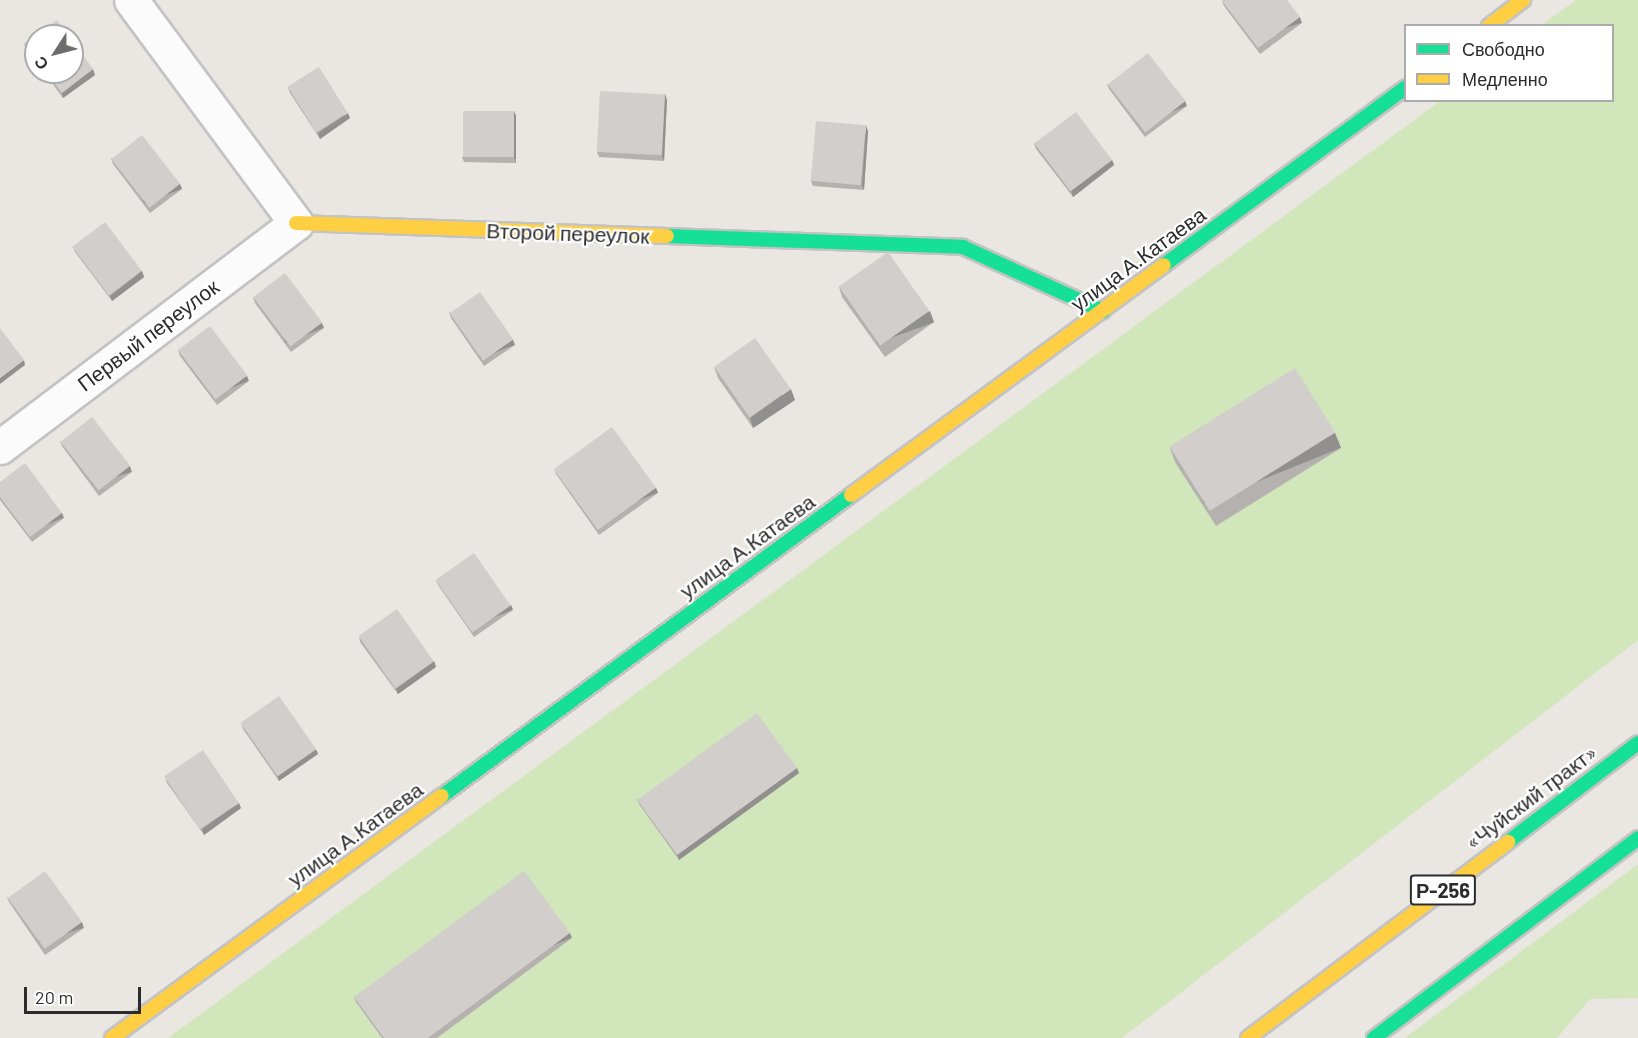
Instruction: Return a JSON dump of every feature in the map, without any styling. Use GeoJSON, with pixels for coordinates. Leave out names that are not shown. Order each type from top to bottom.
{"type":"FeatureCollection","features":[{"type":"Feature","properties":{"kind":"main road"},"geometry":{"type":"LineString","coordinates":[[1492,24],[1523,0]]}},
{"type":"Feature","properties":{"kind":"main road","name":"улица А.Катаева"},"geometry":{"type":"LineString","coordinates":[[112,1038],[1404,88]]}},
{"type":"Feature","properties":{"kind":"main road","name":"Второй переулок"},"geometry":{"type":"LineString","coordinates":[[296,223],[963,247],[1103,311]]}},
{"type":"Feature","properties":{"kind":"main road","name":"«Чуйский тракт»"},"geometry":{"type":"LineString","coordinates":[[1248,1038],[1638,743]]}},
{"type":"Feature","properties":{"kind":"main road"},"geometry":{"type":"LineString","coordinates":[[1374,1038],[1638,838]]}},
{"type":"Feature","properties":{"kind":"street"},"geometry":{"type":"LineString","coordinates":[[131,0],[296,223]]}},
{"type":"Feature","properties":{"kind":"street","name":"Первый переулок"},"geometry":{"type":"LineString","coordinates":[[0,447],[296,223]]}},
{"type":"Feature","properties":{"kind":"green space"},"geometry":{"type":"Polygon","coordinates":[[[1576,0],[1638,0],[1638,640],[1122,1038],[168,1038],[1439,102],[1614,102],[1614,24],[1543,24],[1576,0]]]}},
{"type":"Feature","properties":{"kind":"green space"},"geometry":{"type":"Polygon","coordinates":[[[1638,864],[1638,998],[1590,999],[1557,1038],[1405,1038],[1638,864]]]}},
{"type":"Feature","properties":{"kind":"building"},"geometry":{"type":"Polygon","coordinates":[[[1222,0],[1287,0],[1300,17],[1258,48],[1222,0]]]}},
{"type":"Feature","properties":{"kind":"building"},"geometry":{"type":"Polygon","coordinates":[[[1148,53],[1186,101],[1145,132],[1108,84],[1148,53]]]}},
{"type":"Feature","properties":{"kind":"building"},"geometry":{"type":"Polygon","coordinates":[[[84,57],[93,69],[84,76],[84,57]]]}},
{"type":"Feature","properties":{"kind":"building"},"geometry":{"type":"Polygon","coordinates":[[[319,67],[348,113],[316,132],[288,87],[319,67]]]}},
{"type":"Feature","properties":{"kind":"building"},"geometry":{"type":"Polygon","coordinates":[[[55,84],[74,84],[62,93],[55,84]]]}},
{"type":"Feature","properties":{"kind":"building"},"geometry":{"type":"Polygon","coordinates":[[[600,91],[665,94],[662,155],[597,152],[600,91]]]}},
{"type":"Feature","properties":{"kind":"building"},"geometry":{"type":"Polygon","coordinates":[[[463,111],[514,111],[514,157],[463,157],[463,111]]]}},
{"type":"Feature","properties":{"kind":"building"},"geometry":{"type":"Polygon","coordinates":[[[1076,112],[1112,160],[1071,191],[1034,143],[1076,112]]]}},
{"type":"Feature","properties":{"kind":"building"},"geometry":{"type":"Polygon","coordinates":[[[816,121],[866,125],[861,185],[811,181],[816,121]]]}},
{"type":"Feature","properties":{"kind":"building"},"geometry":{"type":"Polygon","coordinates":[[[142,135],[180,184],[149,208],[111,159],[142,135]]]}},
{"type":"Feature","properties":{"kind":"building"},"geometry":{"type":"Polygon","coordinates":[[[105,222],[142,271],[109,295],[72,247],[105,222]]]}},
{"type":"Feature","properties":{"kind":"building"},"geometry":{"type":"Polygon","coordinates":[[[888,252],[929,311],[880,345],[839,286],[888,252]]]}},
{"type":"Feature","properties":{"kind":"building"},"geometry":{"type":"Polygon","coordinates":[[[285,273],[322,323],[290,347],[253,297],[285,273]]]}},
{"type":"Feature","properties":{"kind":"building"},"geometry":{"type":"Polygon","coordinates":[[[480,292],[513,340],[483,361],[450,313],[480,292]]]}},
{"type":"Feature","properties":{"kind":"building"},"geometry":{"type":"Polygon","coordinates":[[[210,326],[247,376],[215,400],[178,350],[210,326]]]}},
{"type":"Feature","properties":{"kind":"building"},"geometry":{"type":"Polygon","coordinates":[[[0,328],[24,360],[0,378],[0,328]]]}},
{"type":"Feature","properties":{"kind":"building"},"geometry":{"type":"Polygon","coordinates":[[[755,338],[791,389],[750,417],[714,367],[755,338]]]}},
{"type":"Feature","properties":{"kind":"building"},"geometry":{"type":"Polygon","coordinates":[[[1295,368],[1335,432],[1210,511],[1169,446],[1295,368]]]}},
{"type":"Feature","properties":{"kind":"building"},"geometry":{"type":"Polygon","coordinates":[[[92,417],[130,466],[99,490],[60,442],[92,417]]]}},
{"type":"Feature","properties":{"kind":"building"},"geometry":{"type":"Polygon","coordinates":[[[612,427],[656,488],[598,530],[554,469],[612,427]]]}},
{"type":"Feature","properties":{"kind":"building"},"geometry":{"type":"Polygon","coordinates":[[[25,463],[62,513],[30,537],[0,497],[0,482],[25,463]]]}},
{"type":"Feature","properties":{"kind":"building"},"geometry":{"type":"Polygon","coordinates":[[[474,553],[511,605],[472,632],[435,580],[474,553]]]}},
{"type":"Feature","properties":{"kind":"building"},"geometry":{"type":"Polygon","coordinates":[[[397,609],[434,661],[395,688],[358,636],[397,609]]]}},
{"type":"Feature","properties":{"kind":"building"},"geometry":{"type":"Polygon","coordinates":[[[279,696],[316,749],[278,776],[240,723],[279,696]]]}},
{"type":"Feature","properties":{"kind":"building"},"geometry":{"type":"Polygon","coordinates":[[[757,713],[797,768],[677,855],[637,800],[757,713]]]}},
{"type":"Feature","properties":{"kind":"building"},"geometry":{"type":"Polygon","coordinates":[[[203,750],[239,803],[200,829],[164,776],[203,750]]]}},
{"type":"Feature","properties":{"kind":"building"},"geometry":{"type":"Polygon","coordinates":[[[45,871],[82,922],[45,949],[8,898],[45,871]]]}},
{"type":"Feature","properties":{"kind":"building"},"geometry":{"type":"Polygon","coordinates":[[[524,871],[570,933],[428,1038],[384,1038],[354,997],[524,871]]]}},
{"type":"Feature","properties":{"kind":"traffic: fast"},"geometry":{"type":"LineString","coordinates":[[1164,265],[1404,88]]}},
{"type":"Feature","properties":{"kind":"traffic: fast"},"geometry":{"type":"LineString","coordinates":[[667,236],[963,247],[1103,311]]}},
{"type":"Feature","properties":{"kind":"traffic: fast"},"geometry":{"type":"LineString","coordinates":[[442,796],[851,495]]}},
{"type":"Feature","properties":{"kind":"traffic: fast"},"geometry":{"type":"LineString","coordinates":[[1508,842],[1638,743]]}},
{"type":"Feature","properties":{"kind":"traffic: fast"},"geometry":{"type":"LineString","coordinates":[[1374,1038],[1638,838]]}},
{"type":"Feature","properties":{"kind":"traffic: slow"},"geometry":{"type":"LineString","coordinates":[[1492,24],[1523,0]]}},
{"type":"Feature","properties":{"kind":"traffic: slow"},"geometry":{"type":"LineString","coordinates":[[296,223],[667,236]]}},
{"type":"Feature","properties":{"kind":"traffic: slow"},"geometry":{"type":"LineString","coordinates":[[851,495],[1164,265]]}},
{"type":"Feature","properties":{"kind":"traffic: slow"},"geometry":{"type":"LineString","coordinates":[[112,1038],[442,796]]}},
{"type":"Feature","properties":{"kind":"traffic: slow"},"geometry":{"type":"LineString","coordinates":[[1248,1038],[1508,842]]}}]}
